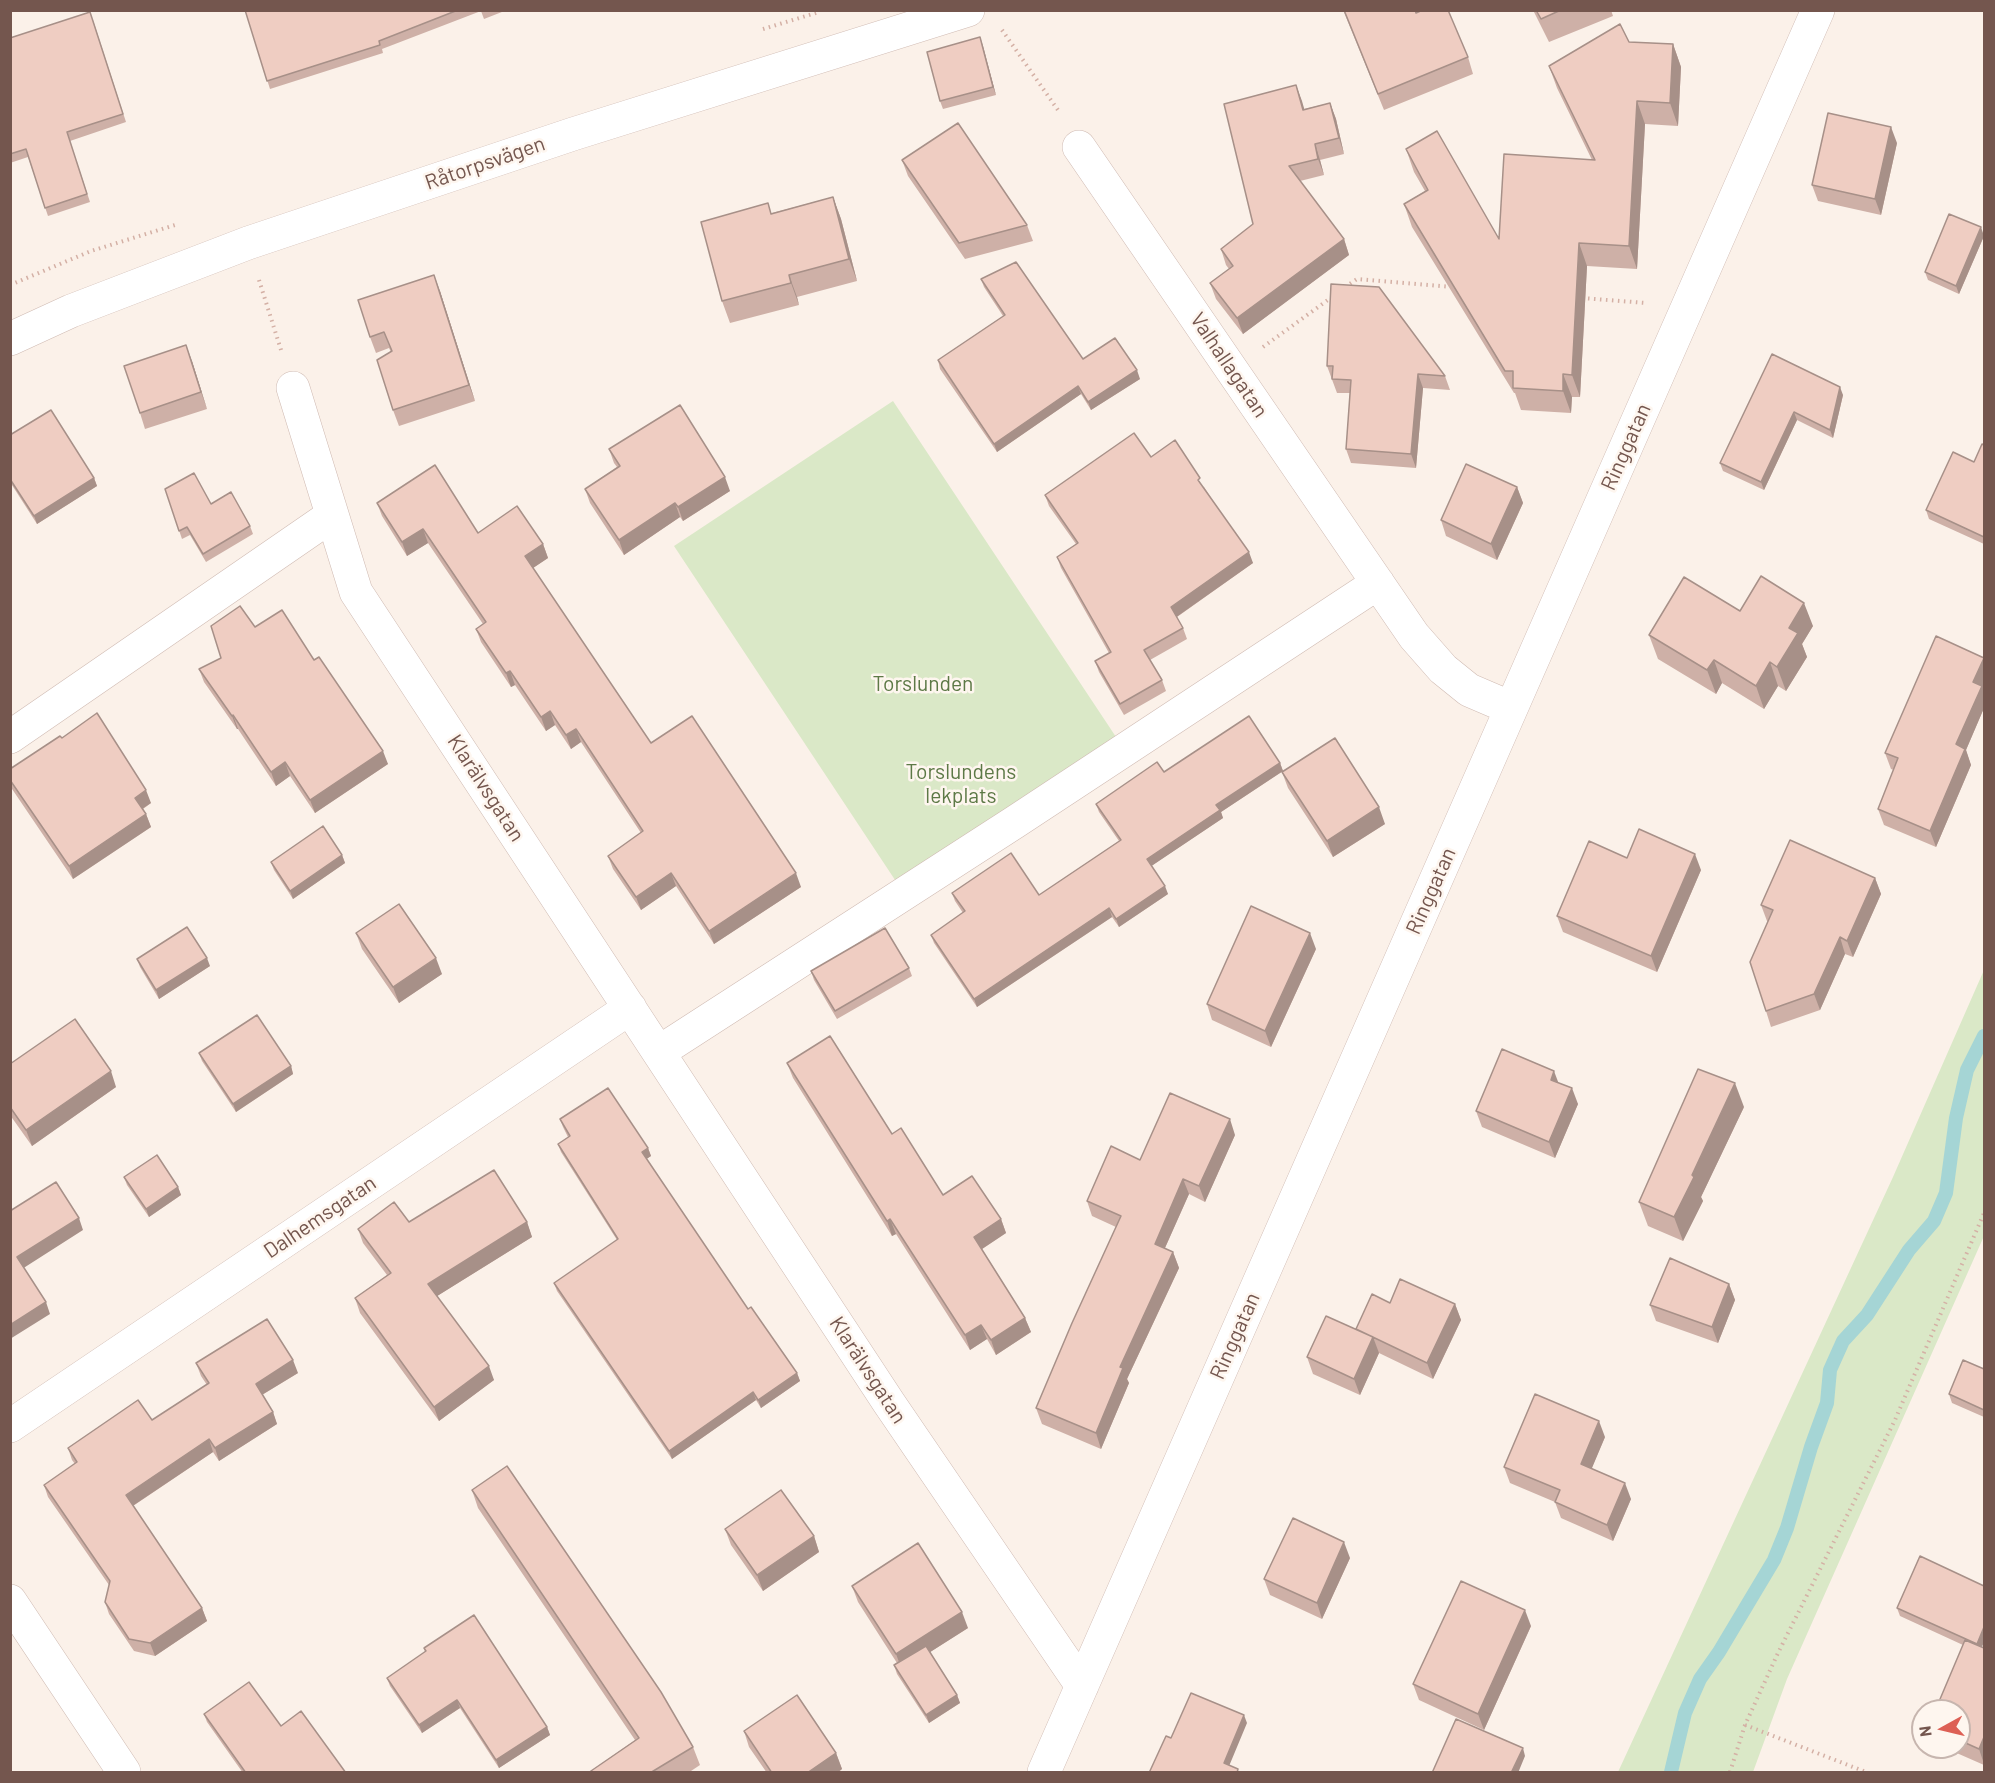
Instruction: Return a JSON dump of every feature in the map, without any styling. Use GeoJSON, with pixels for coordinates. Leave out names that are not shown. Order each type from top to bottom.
{"type":"FeatureCollection","features":[{"type":"Feature","properties":{"kind":"street","name":"Råtorpsvägen"},"geometry":{"type":"LineString","coordinates":[[10,339],[71,311],[248,243],[573,134],[968,10]]}},
{"type":"Feature","properties":{"kind":"street","name":"Ringgatan"},"geometry":{"type":"LineString","coordinates":[[1044,1773],[1818,10]]}},
{"type":"Feature","properties":{"kind":"street","name":"Valhallagatan"},"geometry":{"type":"LineString","coordinates":[[1079,147],[1414,636],[1443,669],[1469,690],[1511,708]]}},
{"type":"Feature","properties":{"kind":"street","name":"Klarälvsgatan"},"geometry":{"type":"LineString","coordinates":[[293,388],[356,592],[889,1403],[1082,1686]]}},
{"type":"Feature","properties":{"kind":"street"},"geometry":{"type":"LineString","coordinates":[[10,738],[331,516]]}},
{"type":"Feature","properties":{"kind":"street"},"geometry":{"type":"LineString","coordinates":[[659,1052],[1015,822],[1378,583]]}},
{"type":"Feature","properties":{"kind":"street","name":"Dalhemsgatan"},"geometry":{"type":"LineString","coordinates":[[10,1426],[630,1008]]}},
{"type":"Feature","properties":{"kind":"street"},"geometry":{"type":"LineString","coordinates":[[10,1601],[124,1773]]}},
{"type":"Feature","properties":{"kind":"path"},"geometry":{"type":"LineString","coordinates":[[1002,30],[1062,115],[1079,147]]}},
{"type":"Feature","properties":{"kind":"path"},"geometry":{"type":"LineString","coordinates":[[248,243],[293,388]]}},
{"type":"Feature","properties":{"kind":"path"},"geometry":{"type":"LineString","coordinates":[[1232,370],[1357,279],[1461,288]]}},
{"type":"Feature","properties":{"kind":"path"},"geometry":{"type":"LineString","coordinates":[[1576,297],[1657,304],[1684,314]]}},
{"type":"Feature","properties":{"kind":"path"},"geometry":{"type":"LineString","coordinates":[[1730,1773],[1745,1725],[1778,1653],[1895,1420],[1984,1213]]}},
{"type":"Feature","properties":{"kind":"path"},"geometry":{"type":"LineString","coordinates":[[1745,1725],[1866,1773]]}},
{"type":"Feature","properties":{"kind":"green space","name":"Torslunden"},"geometry":{"type":"Polygon","coordinates":[[[893,401],[1120,743],[901,889],[674,546],[893,401]]]}},
{"type":"Feature","properties":{"kind":"green space"},"geometry":{"type":"Polygon","coordinates":[[[1984,970],[1984,1236],[1787,1679],[1753,1772],[1618,1772],[1893,1177],[1984,970]]]}},
{"type":"Feature","properties":{"kind":"building"},"geometry":{"type":"Polygon","coordinates":[[[245,10],[458,10],[379,41],[380,45],[267,81],[245,10]]]}},
{"type":"Feature","properties":{"kind":"building"},"geometry":{"type":"Polygon","coordinates":[[[1344,10],[1415,10],[1416,13],[1423,10],[1448,10],[1468,57],[1378,94],[1344,10]]]}},
{"type":"Feature","properties":{"kind":"building"},"geometry":{"type":"Polygon","coordinates":[[[1536,10],[1561,10],[1541,19],[1536,10]]]}},
{"type":"Feature","properties":{"kind":"building"},"geometry":{"type":"Polygon","coordinates":[[[90,12],[123,114],[67,132],[87,194],[45,208],[26,149],[10,154],[10,38],[90,12]]]}},
{"type":"Feature","properties":{"kind":"building"},"geometry":{"type":"Polygon","coordinates":[[[1620,24],[1629,42],[1673,44],[1670,103],[1637,101],[1629,246],[1579,243],[1572,375],[1563,374],[1563,391],[1513,388],[1513,371],[1505,371],[1404,204],[1428,190],[1406,149],[1437,131],[1499,239],[1504,154],[1595,160],[1549,66],[1620,24]]]}},
{"type":"Feature","properties":{"kind":"building"},"geometry":{"type":"Polygon","coordinates":[[[980,37],[993,87],[940,101],[927,52],[980,37]]]}},
{"type":"Feature","properties":{"kind":"building"},"geometry":{"type":"Polygon","coordinates":[[[1296,85],[1303,110],[1330,103],[1339,138],[1315,144],[1318,159],[1289,166],[1344,239],[1237,318],[1210,283],[1233,266],[1221,249],[1253,224],[1224,104],[1296,85]]]}},
{"type":"Feature","properties":{"kind":"building"},"geometry":{"type":"Polygon","coordinates":[[[1828,113],[1891,127],[1875,199],[1812,185],[1828,113]]]}},
{"type":"Feature","properties":{"kind":"building"},"geometry":{"type":"Polygon","coordinates":[[[958,123],[1027,225],[959,243],[902,160],[958,123]]]}},
{"type":"Feature","properties":{"kind":"building"},"geometry":{"type":"Polygon","coordinates":[[[833,197],[849,259],[789,275],[791,283],[722,301],[701,222],[768,203],[771,214],[833,197]]]}},
{"type":"Feature","properties":{"kind":"building"},"geometry":{"type":"Polygon","coordinates":[[[1949,214],[1981,227],[1956,286],[1925,272],[1949,214]]]}},
{"type":"Feature","properties":{"kind":"building"},"geometry":{"type":"Polygon","coordinates":[[[1016,262],[1083,359],[1115,338],[1137,370],[1088,402],[1078,386],[994,444],[938,360],[1005,315],[981,279],[1016,262]]]}},
{"type":"Feature","properties":{"kind":"building"},"geometry":{"type":"Polygon","coordinates":[[[434,275],[469,385],[393,410],[377,360],[392,351],[384,332],[370,337],[358,300],[434,275]]]}},
{"type":"Feature","properties":{"kind":"building"},"geometry":{"type":"Polygon","coordinates":[[[1331,284],[1379,287],[1445,376],[1418,374],[1411,454],[1346,449],[1351,380],[1332,379],[1333,366],[1327,366],[1331,284]]]}},
{"type":"Feature","properties":{"kind":"building"},"geometry":{"type":"Polygon","coordinates":[[[186,345],[201,392],[140,413],[124,366],[186,345]]]}},
{"type":"Feature","properties":{"kind":"building"},"geometry":{"type":"Polygon","coordinates":[[[1772,354],[1840,387],[1830,430],[1794,412],[1761,482],[1720,463],[1772,354]]]}},
{"type":"Feature","properties":{"kind":"building"},"geometry":{"type":"Polygon","coordinates":[[[680,405],[725,477],[678,507],[675,503],[619,540],[585,489],[620,466],[609,449],[680,405]]]}},
{"type":"Feature","properties":{"kind":"building"},"geometry":{"type":"Polygon","coordinates":[[[51,410],[94,478],[34,516],[10,479],[10,435],[51,410]]]}},
{"type":"Feature","properties":{"kind":"building"},"geometry":{"type":"Polygon","coordinates":[[[1134,433],[1151,457],[1175,440],[1200,478],[1198,480],[1249,552],[1171,607],[1183,628],[1144,650],[1162,680],[1120,704],[1095,661],[1111,652],[1057,557],[1078,543],[1045,495],[1134,433]]]}},
{"type":"Feature","properties":{"kind":"building"},"geometry":{"type":"Polygon","coordinates":[[[1982,444],[1984,445],[1984,537],[1926,510],[1953,452],[1974,462],[1982,444]]]}},
{"type":"Feature","properties":{"kind":"building"},"geometry":{"type":"Polygon","coordinates":[[[1466,464],[1517,487],[1491,544],[1441,520],[1466,464]]]}},
{"type":"Feature","properties":{"kind":"building"},"geometry":{"type":"Polygon","coordinates":[[[435,465],[478,533],[517,506],[543,544],[525,556],[651,743],[692,716],[796,873],[709,931],[671,873],[636,897],[608,856],[643,831],[576,729],[566,735],[550,711],[541,717],[510,671],[506,673],[476,629],[486,622],[423,529],[402,542],[377,503],[435,465]]]}},
{"type":"Feature","properties":{"kind":"building"},"geometry":{"type":"Polygon","coordinates":[[[194,473],[211,504],[231,492],[250,526],[203,554],[187,527],[179,531],[165,489],[194,473]]]}},
{"type":"Feature","properties":{"kind":"building"},"geometry":{"type":"Polygon","coordinates":[[[1761,576],[1804,603],[1789,628],[1798,633],[1777,667],[1770,662],[1756,686],[1714,660],[1707,670],[1649,635],[1684,577],[1740,611],[1761,576]]]}},
{"type":"Feature","properties":{"kind":"building"},"geometry":{"type":"Polygon","coordinates":[[[240,606],[255,627],[282,610],[314,660],[319,657],[383,751],[310,800],[285,762],[271,772],[199,669],[221,658],[211,626],[240,606]]]}},
{"type":"Feature","properties":{"kind":"building"},"geometry":{"type":"Polygon","coordinates":[[[1936,636],[1984,658],[1973,682],[1982,686],[1956,744],[1965,749],[1930,831],[1878,809],[1898,758],[1885,753],[1936,636]]]}},
{"type":"Feature","properties":{"kind":"building"},"geometry":{"type":"Polygon","coordinates":[[[97,713],[146,790],[135,798],[146,814],[69,866],[10,780],[10,769],[60,736],[62,738],[97,713]]]}},
{"type":"Feature","properties":{"kind":"building"},"geometry":{"type":"Polygon","coordinates":[[[1249,716],[1280,763],[1216,805],[1220,810],[1147,859],[1165,886],[1116,919],[1109,908],[974,999],[931,935],[965,911],[952,893],[1011,853],[1039,895],[1121,840],[1096,804],[1157,762],[1164,772],[1249,716]]]}},
{"type":"Feature","properties":{"kind":"building"},"geometry":{"type":"Polygon","coordinates":[[[1335,738],[1379,807],[1327,841],[1282,772],[1335,738]]]}},
{"type":"Feature","properties":{"kind":"building"},"geometry":{"type":"Polygon","coordinates":[[[323,826],[342,855],[290,891],[271,862],[323,826]]]}},
{"type":"Feature","properties":{"kind":"building"},"geometry":{"type":"Polygon","coordinates":[[[1639,829],[1695,854],[1651,956],[1557,916],[1589,841],[1627,858],[1639,829]]]}},
{"type":"Feature","properties":{"kind":"building"},"geometry":{"type":"Polygon","coordinates":[[[1790,840],[1875,878],[1847,941],[1840,937],[1814,994],[1766,1011],[1750,962],[1773,910],[1761,905],[1790,840]]]}},
{"type":"Feature","properties":{"kind":"building"},"geometry":{"type":"Polygon","coordinates":[[[399,904],[436,958],[393,987],[356,933],[399,904]]]}},
{"type":"Feature","properties":{"kind":"building"},"geometry":{"type":"Polygon","coordinates":[[[1251,906],[1310,933],[1265,1031],[1207,1004],[1251,906]]]}},
{"type":"Feature","properties":{"kind":"building"},"geometry":{"type":"Polygon","coordinates":[[[187,927],[207,958],[156,990],[137,959],[187,927]]]}},
{"type":"Feature","properties":{"kind":"building"},"geometry":{"type":"Polygon","coordinates":[[[885,928],[909,968],[835,1011],[811,971],[885,928]]]}},
{"type":"Feature","properties":{"kind":"building"},"geometry":{"type":"Polygon","coordinates":[[[257,1015],[291,1066],[233,1104],[199,1053],[257,1015]]]}},
{"type":"Feature","properties":{"kind":"building"},"geometry":{"type":"Polygon","coordinates":[[[75,1019],[111,1071],[26,1130],[10,1107],[10,1064],[75,1019]]]}},
{"type":"Feature","properties":{"kind":"building"},"geometry":{"type":"Polygon","coordinates":[[[830,1036],[892,1134],[901,1128],[943,1195],[972,1176],[1001,1219],[974,1237],[1025,1318],[991,1340],[981,1325],[965,1335],[890,1219],[887,1221],[787,1063],[830,1036]]]}},
{"type":"Feature","properties":{"kind":"building"},"geometry":{"type":"Polygon","coordinates":[[[1502,1049],[1554,1071],[1551,1080],[1572,1088],[1549,1142],[1476,1111],[1502,1049]]]}},
{"type":"Feature","properties":{"kind":"building"},"geometry":{"type":"Polygon","coordinates":[[[1698,1069],[1735,1083],[1674,1217],[1639,1202],[1698,1069]]]}},
{"type":"Feature","properties":{"kind":"building"},"geometry":{"type":"Polygon","coordinates":[[[608,1088],[648,1148],[642,1152],[748,1309],[751,1307],[797,1373],[758,1400],[753,1392],[669,1451],[554,1283],[618,1239],[558,1144],[570,1136],[560,1119],[608,1088]]]}},
{"type":"Feature","properties":{"kind":"building"},"geometry":{"type":"Polygon","coordinates":[[[1170,1093],[1230,1119],[1199,1186],[1183,1179],[1155,1244],[1173,1252],[1120,1367],[1123,1368],[1096,1433],[1036,1408],[1121,1216],[1087,1201],[1111,1146],[1140,1160],[1170,1093]]]}},
{"type":"Feature","properties":{"kind":"building"},"geometry":{"type":"Polygon","coordinates":[[[157,1155],[178,1187],[146,1209],[124,1177],[157,1155]]]}},
{"type":"Feature","properties":{"kind":"building"},"geometry":{"type":"Polygon","coordinates":[[[494,1170],[527,1222],[428,1284],[489,1366],[434,1407],[355,1298],[391,1273],[358,1229],[394,1202],[409,1222],[494,1170]]]}},
{"type":"Feature","properties":{"kind":"building"},"geometry":{"type":"Polygon","coordinates":[[[56,1182],[79,1218],[17,1257],[46,1302],[10,1325],[10,1211],[56,1182]]]}},
{"type":"Feature","properties":{"kind":"building"},"geometry":{"type":"Polygon","coordinates":[[[1670,1258],[1729,1284],[1712,1327],[1650,1305],[1670,1258]]]}},
{"type":"Feature","properties":{"kind":"building"},"geometry":{"type":"Polygon","coordinates":[[[1400,1279],[1455,1304],[1427,1363],[1356,1329],[1372,1294],[1390,1303],[1400,1279]]]}},
{"type":"Feature","properties":{"kind":"building"},"geometry":{"type":"Polygon","coordinates":[[[1326,1316],[1373,1337],[1354,1379],[1307,1357],[1326,1316]]]}},
{"type":"Feature","properties":{"kind":"building"},"geometry":{"type":"Polygon","coordinates":[[[267,1319],[293,1360],[256,1384],[273,1412],[215,1448],[209,1439],[126,1495],[202,1608],[150,1643],[129,1639],[105,1602],[110,1581],[44,1485],[77,1462],[68,1448],[138,1400],[152,1420],[209,1383],[196,1363],[267,1319]]]}},
{"type":"Feature","properties":{"kind":"building"},"geometry":{"type":"Polygon","coordinates":[[[1963,1360],[1984,1369],[1984,1410],[1949,1394],[1963,1360]]]}},
{"type":"Feature","properties":{"kind":"building"},"geometry":{"type":"Polygon","coordinates":[[[1535,1394],[1599,1421],[1581,1464],[1625,1483],[1607,1525],[1555,1502],[1560,1490],[1504,1467],[1535,1394]]]}},
{"type":"Feature","properties":{"kind":"building"},"geometry":{"type":"Polygon","coordinates":[[[507,1466],[661,1692],[693,1747],[650,1773],[588,1773],[639,1738],[472,1490],[507,1466]]]}},
{"type":"Feature","properties":{"kind":"building"},"geometry":{"type":"Polygon","coordinates":[[[781,1490],[814,1536],[757,1575],[725,1529],[781,1490]]]}},
{"type":"Feature","properties":{"kind":"building"},"geometry":{"type":"Polygon","coordinates":[[[1293,1518],[1344,1542],[1317,1603],[1264,1579],[1293,1518]]]}},
{"type":"Feature","properties":{"kind":"building"},"geometry":{"type":"Polygon","coordinates":[[[918,1543],[962,1612],[896,1654],[852,1586],[918,1543]]]}},
{"type":"Feature","properties":{"kind":"building"},"geometry":{"type":"Polygon","coordinates":[[[1920,1556],[1984,1586],[1984,1627],[1977,1644],[1897,1608],[1920,1556]]]}},
{"type":"Feature","properties":{"kind":"building"},"geometry":{"type":"Polygon","coordinates":[[[1461,1581],[1525,1610],[1478,1714],[1413,1684],[1461,1581]]]}},
{"type":"Feature","properties":{"kind":"building"},"geometry":{"type":"Polygon","coordinates":[[[474,1615],[547,1727],[496,1760],[457,1700],[419,1725],[387,1678],[426,1651],[424,1648],[474,1615]]]}},
{"type":"Feature","properties":{"kind":"building"},"geometry":{"type":"Polygon","coordinates":[[[1965,1640],[1984,1648],[1984,1737],[1979,1749],[1971,1745],[1971,1699],[1940,1699],[1965,1640]]]}},
{"type":"Feature","properties":{"kind":"building"},"geometry":{"type":"Polygon","coordinates":[[[926,1646],[957,1695],[926,1715],[894,1665],[926,1646]]]}},
{"type":"Feature","properties":{"kind":"building"},"geometry":{"type":"Polygon","coordinates":[[[249,1682],[281,1726],[301,1711],[346,1773],[246,1773],[204,1714],[249,1682]]]}},
{"type":"Feature","properties":{"kind":"building"},"geometry":{"type":"Polygon","coordinates":[[[1191,1693],[1244,1715],[1224,1763],[1238,1769],[1237,1773],[1149,1773],[1166,1736],[1171,1738],[1191,1693]]]}},
{"type":"Feature","properties":{"kind":"building"},"geometry":{"type":"Polygon","coordinates":[[[797,1695],[836,1753],[807,1773],[772,1773],[744,1731],[797,1695]]]}},
{"type":"Feature","properties":{"kind":"building"},"geometry":{"type":"Polygon","coordinates":[[[1456,1719],[1523,1748],[1511,1773],[1432,1773],[1456,1719]]]}},
{"type":"Feature","properties":{"kind":"waterway"},"geometry":{"type":"LineString","coordinates":[[1671,1772],[1685,1713],[1700,1679],[1719,1652],[1774,1560],[1787,1528],[1811,1447],[1827,1403],[1830,1370],[1843,1341],[1867,1315],[1909,1250],[1934,1221],[1946,1193],[1956,1118],[1967,1070],[1984,1036]]}},
{"type":"Feature","properties":{"kind":"park label","name":"Torslundens lekplats"},"geometry":{"type":"Point","coordinates":[961,784]}}]}
